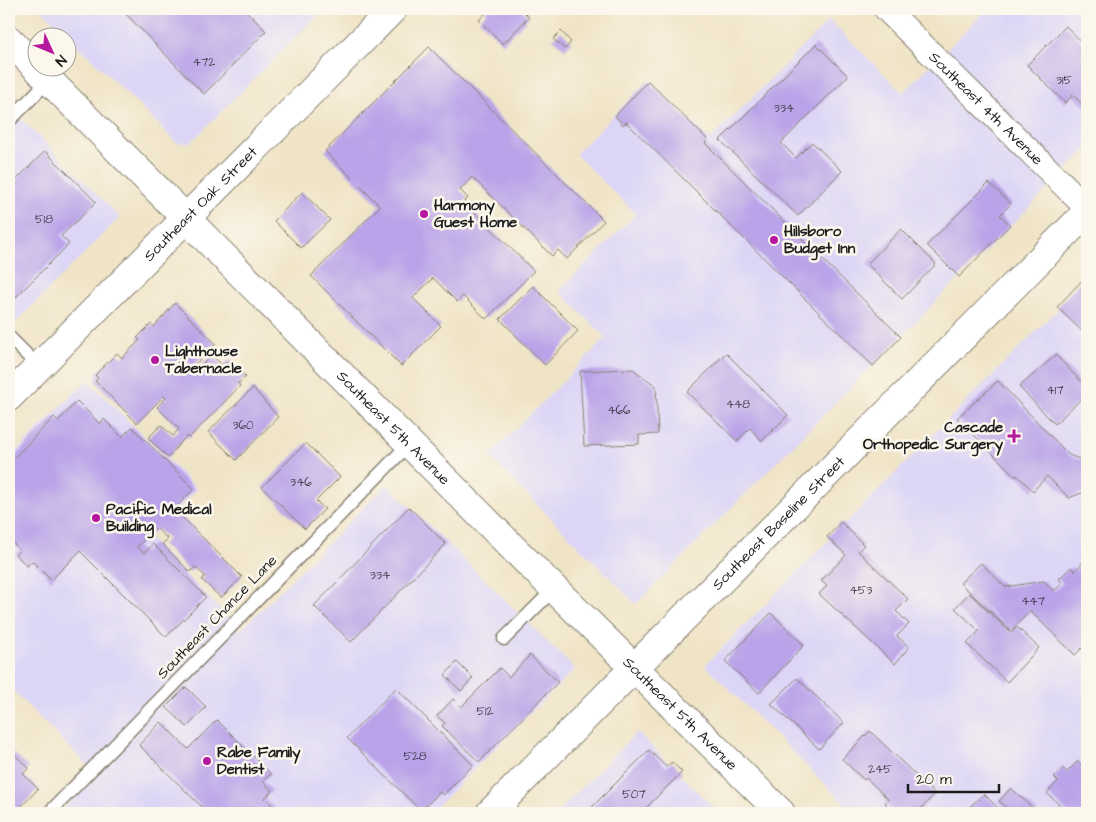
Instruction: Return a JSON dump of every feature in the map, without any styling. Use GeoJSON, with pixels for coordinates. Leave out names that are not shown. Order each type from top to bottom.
{"type":"FeatureCollection","features":[{"type":"Feature","properties":{"kind":"main road","name":"Southeast Oak Street"},"geometry":{"type":"LineString","coordinates":[[9,397],[394,9]]}},
{"type":"Feature","properties":{"kind":"main road","name":"Southeast 5th Avenue"},"geometry":{"type":"LineString","coordinates":[[9,40],[409,444],[781,813]]}},
{"type":"Feature","properties":{"kind":"main road","name":"Southeast Baseline Street"},"geometry":{"type":"LineString","coordinates":[[490,813],[1087,210]]}},
{"type":"Feature","properties":{"kind":"street","name":"Southeast 4th Avenue"},"geometry":{"type":"LineString","coordinates":[[886,9],[1087,210]]}},
{"type":"Feature","properties":{"kind":"lane"},"geometry":{"type":"LineString","coordinates":[[9,121],[49,80]]}},
{"type":"Feature","properties":{"kind":"lane"},"geometry":{"type":"LineString","coordinates":[[9,337],[39,367]]}},
{"type":"Feature","properties":{"kind":"lane","name":"Southeast Chance Lane"},"geometry":{"type":"LineString","coordinates":[[49,813],[409,444]]}},
{"type":"Feature","properties":{"kind":"lane"},"geometry":{"type":"LineString","coordinates":[[504,640],[554,589]]}},
{"type":"Feature","properties":{"kind":"shaded area"},"geometry":{"type":"Polygon","coordinates":[[[41,9],[324,9],[190,143],[177,143],[78,45],[78,28],[60,28],[41,9]]]}},
{"type":"Feature","properties":{"kind":"shaded area"},"geometry":{"type":"Polygon","coordinates":[[[987,9],[1087,9],[1087,149],[636,604],[489,456],[606,338],[559,291],[636,214],[575,154],[649,80],[710,140],[829,20],[903,93],[987,9]]]}},
{"type":"Feature","properties":{"kind":"shaded area"},"geometry":{"type":"Polygon","coordinates":[[[9,107],[120,217],[9,329],[9,107]]]}},
{"type":"Feature","properties":{"kind":"shaded area"},"geometry":{"type":"Polygon","coordinates":[[[1087,280],[1087,813],[854,813],[705,665],[1087,280]]]}},
{"type":"Feature","properties":{"kind":"shaded area"},"geometry":{"type":"Polygon","coordinates":[[[87,380],[197,489],[149,538],[241,630],[387,484],[575,669],[430,813],[59,813],[97,775],[9,687],[9,459],[87,380]]]}},
{"type":"Feature","properties":{"kind":"shaded area"},"geometry":{"type":"Polygon","coordinates":[[[637,732],[719,813],[557,813],[637,732]]]}},
{"type":"Feature","properties":{"kind":"building"},"geometry":{"type":"Polygon","coordinates":[[[121,9],[244,9],[266,31],[204,94],[121,9]]]}},
{"type":"Feature","properties":{"kind":"building"},"geometry":{"type":"Polygon","coordinates":[[[484,9],[521,9],[529,17],[503,44],[479,20],[487,12],[484,9]]]}},
{"type":"Feature","properties":{"kind":"building"},"geometry":{"type":"Polygon","coordinates":[[[1066,26],[1087,48],[1087,109],[1073,95],[1065,103],[1027,65],[1066,26]]]}},
{"type":"Feature","properties":{"kind":"building"},"geometry":{"type":"Polygon","coordinates":[[[561,31],[571,42],[565,49],[553,39],[561,31]]]}},
{"type":"Feature","properties":{"kind":"building"},"geometry":{"type":"Polygon","coordinates":[[[816,44],[848,76],[781,143],[796,158],[812,142],[842,171],[798,216],[720,140],[816,44]]]}},
{"type":"Feature","properties":{"kind":"building","name":"Harmony Guest Home"},"geometry":{"type":"Polygon","coordinates":[[[429,47],[604,221],[567,259],[558,250],[552,256],[472,177],[460,190],[468,198],[464,202],[534,271],[486,319],[463,296],[457,302],[433,278],[413,298],[441,326],[401,366],[311,276],[380,206],[325,151],[429,47]]]}},
{"type":"Feature","properties":{"kind":"building","name":"Hillsboro Budget Inn"},"geometry":{"type":"Polygon","coordinates":[[[648,81],[708,140],[705,143],[901,337],[873,366],[626,122],[623,125],[615,116],[648,81]]]}},
{"type":"Feature","properties":{"kind":"building"},"geometry":{"type":"Polygon","coordinates":[[[45,151],[96,202],[61,236],[69,244],[9,304],[9,187],[45,151]]]}},
{"type":"Feature","properties":{"kind":"building"},"geometry":{"type":"Polygon","coordinates":[[[989,183],[1011,204],[1000,215],[1010,225],[959,277],[927,245],[989,183]]]}},
{"type":"Feature","properties":{"kind":"building"},"geometry":{"type":"Polygon","coordinates":[[[302,192],[330,220],[301,248],[274,221],[302,192]]]}},
{"type":"Feature","properties":{"kind":"building"},"geometry":{"type":"Polygon","coordinates":[[[901,229],[936,264],[902,299],[867,264],[901,229]]]}},
{"type":"Feature","properties":{"kind":"building"},"geometry":{"type":"Polygon","coordinates":[[[1087,275],[1087,336],[1057,307],[1087,275]]]}},
{"type":"Feature","properties":{"kind":"building"},"geometry":{"type":"Polygon","coordinates":[[[533,286],[578,331],[545,365],[500,319],[533,286]]]}},
{"type":"Feature","properties":{"kind":"building"},"geometry":{"type":"Polygon","coordinates":[[[175,303],[216,344],[188,371],[192,375],[212,355],[223,366],[229,360],[246,377],[238,383],[240,386],[189,438],[187,436],[180,443],[168,458],[148,438],[161,425],[173,436],[179,429],[157,407],[166,398],[164,396],[137,423],[95,381],[98,378],[95,375],[117,353],[122,358],[140,340],[137,338],[151,324],[154,327],[175,303]]]}},
{"type":"Feature","properties":{"kind":"building"},"geometry":{"type":"Polygon","coordinates":[[[726,353],[788,415],[762,441],[750,428],[737,441],[687,392],[726,353]]]}},
{"type":"Feature","properties":{"kind":"building"},"geometry":{"type":"Polygon","coordinates":[[[1056,355],[1087,388],[1087,393],[1055,424],[1019,387],[1056,355]]]}},
{"type":"Feature","properties":{"kind":"building"},"geometry":{"type":"Polygon","coordinates":[[[633,369],[656,386],[658,434],[639,435],[639,444],[584,446],[580,371],[633,369]]]}},
{"type":"Feature","properties":{"kind":"building","name":"Cascade Orthopedic Surgery"},"geometry":{"type":"Polygon","coordinates":[[[998,381],[1069,455],[1084,461],[1087,466],[1087,487],[1084,492],[1069,498],[1047,476],[1033,491],[1017,475],[1016,477],[957,418],[998,381]]]}},
{"type":"Feature","properties":{"kind":"building"},"geometry":{"type":"Polygon","coordinates":[[[253,388],[278,417],[236,460],[208,432],[253,388]]]}},
{"type":"Feature","properties":{"kind":"building","name":"Pacific Medical Building"},"geometry":{"type":"Polygon","coordinates":[[[77,401],[100,424],[104,419],[122,437],[132,427],[194,489],[174,509],[242,577],[221,598],[202,580],[205,576],[195,567],[190,572],[162,544],[168,539],[156,528],[137,547],[144,553],[153,544],[206,597],[166,637],[80,551],[51,580],[32,561],[27,566],[15,554],[20,550],[9,539],[9,463],[54,417],[58,421],[77,401]]]}},
{"type":"Feature","properties":{"kind":"building"},"geometry":{"type":"Polygon","coordinates":[[[306,443],[340,477],[316,501],[325,509],[305,529],[262,487],[306,443]]]}},
{"type":"Feature","properties":{"kind":"building"},"geometry":{"type":"Polygon","coordinates":[[[409,507],[446,544],[351,642],[314,606],[409,507]]]}},
{"type":"Feature","properties":{"kind":"building"},"geometry":{"type":"Polygon","coordinates":[[[841,522],[864,545],[858,551],[908,599],[896,611],[909,624],[897,636],[909,647],[895,664],[819,594],[827,586],[821,581],[846,555],[827,537],[841,522]]]}},
{"type":"Feature","properties":{"kind":"building"},"geometry":{"type":"Polygon","coordinates":[[[1083,562],[1087,566],[1087,643],[1075,655],[1030,611],[1011,631],[960,583],[981,563],[1005,587],[1044,581],[1054,591],[1063,583],[1059,579],[1071,567],[1075,571],[1083,562]]]}},
{"type":"Feature","properties":{"kind":"building"},"geometry":{"type":"Polygon","coordinates":[[[969,593],[1011,633],[1017,627],[1039,648],[1007,682],[967,644],[979,631],[955,608],[969,593]]]}},
{"type":"Feature","properties":{"kind":"building"},"geometry":{"type":"Polygon","coordinates":[[[771,613],[804,645],[759,693],[725,661],[771,613]]]}},
{"type":"Feature","properties":{"kind":"building"},"geometry":{"type":"Polygon","coordinates":[[[530,655],[558,682],[479,762],[442,726],[445,723],[437,716],[453,699],[461,707],[500,668],[509,677],[530,655]]]}},
{"type":"Feature","properties":{"kind":"building"},"geometry":{"type":"Polygon","coordinates":[[[457,662],[473,678],[461,691],[445,675],[457,662]]]}},
{"type":"Feature","properties":{"kind":"building"},"geometry":{"type":"Polygon","coordinates":[[[797,678],[844,723],[819,749],[771,704],[797,678]]]}},
{"type":"Feature","properties":{"kind":"building"},"geometry":{"type":"Polygon","coordinates":[[[186,687],[206,707],[187,727],[166,707],[186,687]]]}},
{"type":"Feature","properties":{"kind":"building"},"geometry":{"type":"Polygon","coordinates":[[[396,688],[473,765],[443,795],[440,792],[421,811],[347,738],[396,688]]]}},
{"type":"Feature","properties":{"kind":"building","name":"Rabe Family Dentist"},"geometry":{"type":"Polygon","coordinates":[[[217,720],[271,774],[263,781],[272,791],[265,798],[274,807],[270,813],[208,813],[139,745],[161,722],[188,749],[217,720]]]}},
{"type":"Feature","properties":{"kind":"building"},"geometry":{"type":"Polygon","coordinates":[[[870,731],[935,794],[917,813],[895,813],[885,803],[888,799],[842,759],[870,731]]]}},
{"type":"Feature","properties":{"kind":"building"},"geometry":{"type":"Polygon","coordinates":[[[649,750],[666,767],[672,762],[682,772],[641,813],[592,813],[589,810],[649,750]]]}},
{"type":"Feature","properties":{"kind":"building"},"geometry":{"type":"Polygon","coordinates":[[[12,752],[29,768],[23,774],[38,789],[15,813],[9,813],[9,755],[12,752]]]}},
{"type":"Feature","properties":{"kind":"building"},"geometry":{"type":"Polygon","coordinates":[[[1078,761],[1087,770],[1087,813],[1068,813],[1047,793],[1058,781],[1054,777],[1063,768],[1067,772],[1078,761]]]}},
{"type":"Feature","properties":{"kind":"building"},"geometry":{"type":"Polygon","coordinates":[[[1011,788],[1038,813],[1012,813],[999,801],[1011,788]]]}},
{"type":"Feature","properties":{"kind":"building"},"geometry":{"type":"Polygon","coordinates":[[[984,794],[999,809],[994,813],[963,813],[984,794]]]}},
{"type":"Feature","properties":{"kind":"place","name":"Harmony Guest Home"},"geometry":{"type":"Point","coordinates":[424,214]}},
{"type":"Feature","properties":{"kind":"place","name":"Hillsboro Budget Inn"},"geometry":{"type":"Point","coordinates":[774,240]}},
{"type":"Feature","properties":{"kind":"place","name":"Lighthouse Tabernacle"},"geometry":{"type":"Point","coordinates":[155,360]}},
{"type":"Feature","properties":{"kind":"place","name":"Cascade Orthopedic Surgery"},"geometry":{"type":"Point","coordinates":[1014,436]}},
{"type":"Feature","properties":{"kind":"place","name":"Pacific Medical Building"},"geometry":{"type":"Point","coordinates":[96,518]}},
{"type":"Feature","properties":{"kind":"place","name":"Rabe Family Dentist"},"geometry":{"type":"Point","coordinates":[207,761]}}]}
